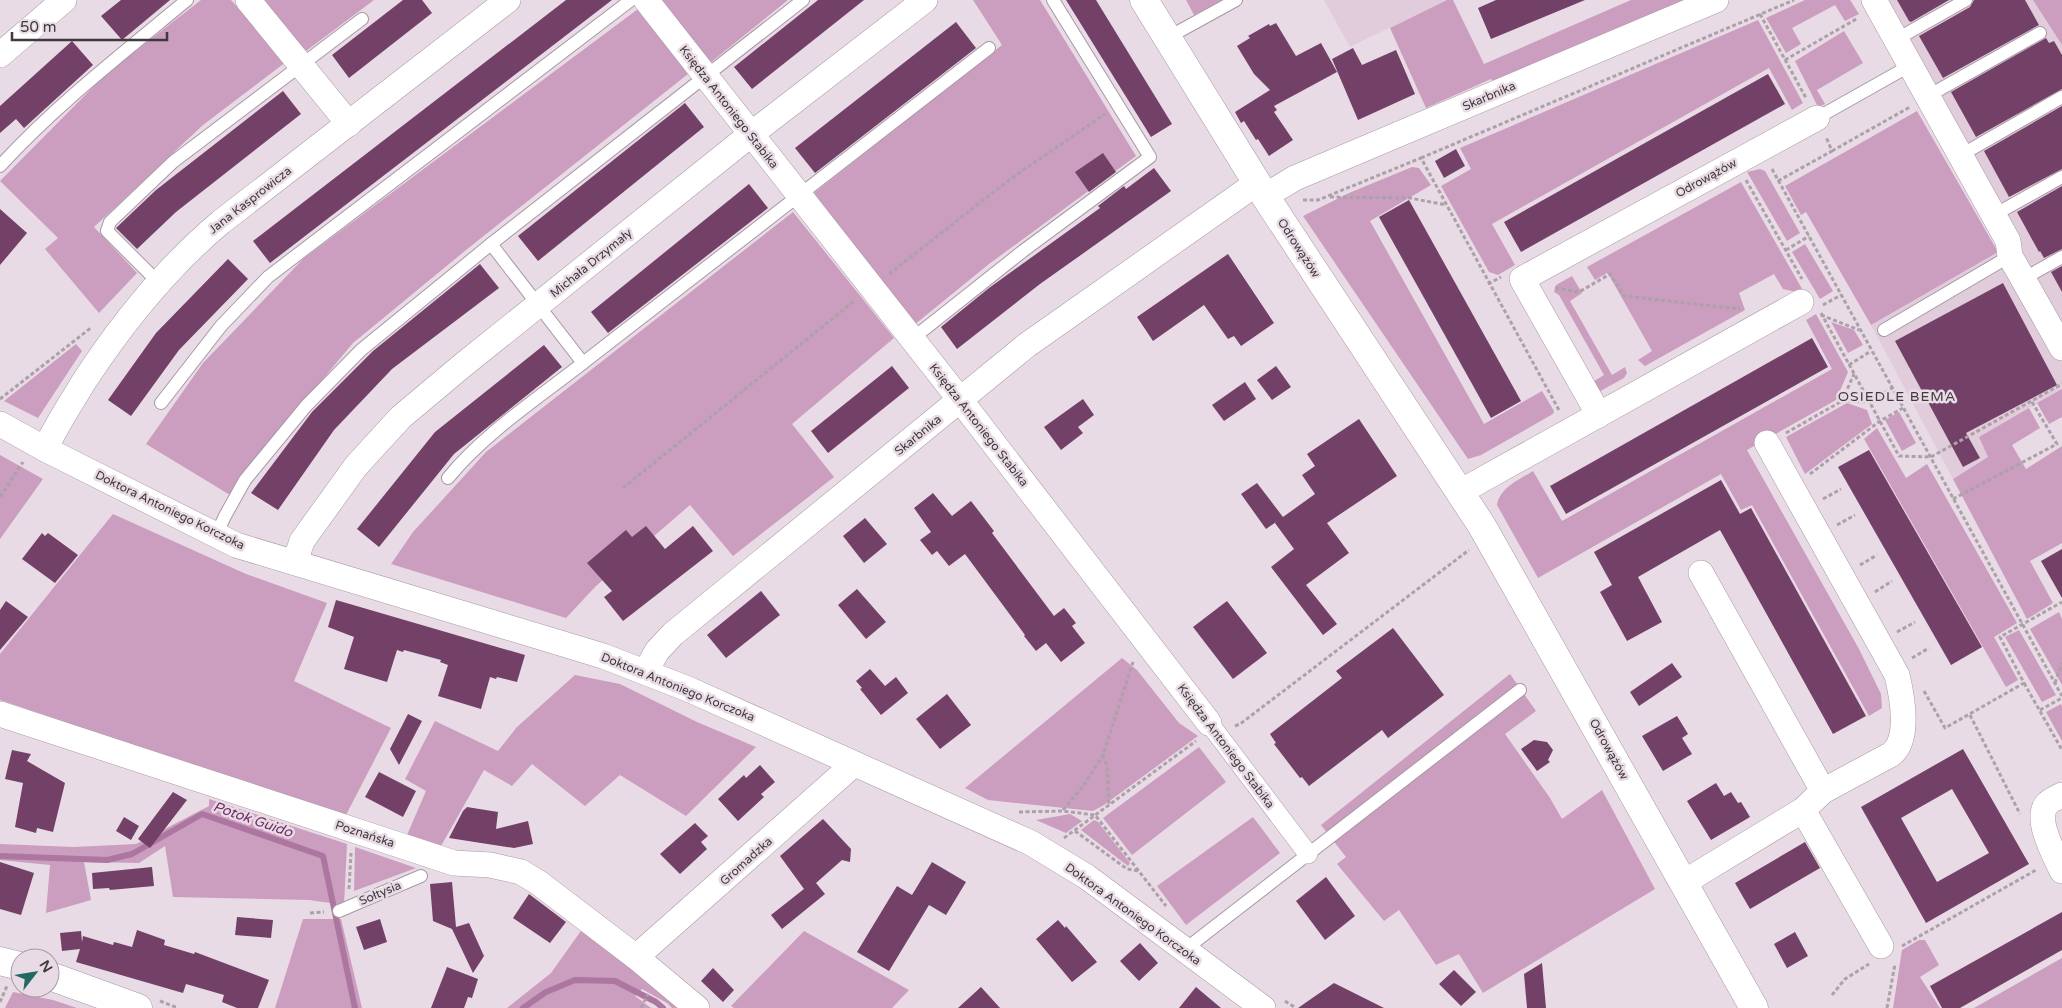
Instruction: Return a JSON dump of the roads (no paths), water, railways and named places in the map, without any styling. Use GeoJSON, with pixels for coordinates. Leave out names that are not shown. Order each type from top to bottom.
{"type":"FeatureCollection","features":[{"type":"Feature","properties":{"kind":"street"},"geometry":{"type":"LineString","coordinates":[[0,55],[64,0]]}},
{"type":"Feature","properties":{"kind":"street"},"geometry":{"type":"LineString","coordinates":[[248,0],[349,124]]}},
{"type":"Feature","properties":{"kind":"street","name":"Jana Kasprowicza"},"geometry":{"type":"LineString","coordinates":[[35,455],[127,319],[192,246],[508,0]]}},
{"type":"Feature","properties":{"kind":"street","name":"Księdza Antoniego Stabika"},"geometry":{"type":"LineString","coordinates":[[646,0],[750,136],[912,339],[1308,854]]}},
{"type":"Feature","properties":{"kind":"street","name":"Michała Drzymały"},"geometry":{"type":"LineString","coordinates":[[295,562],[302,541],[356,466],[401,417],[750,136],[925,0]]}},
{"type":"Feature","properties":{"kind":"street","name":"Odrowążów"},"geometry":{"type":"LineString","coordinates":[[1144,0],[1261,189],[1482,526],[1754,1008]]}},
{"type":"Feature","properties":{"kind":"street","name":"Skarbnika"},"geometry":{"type":"LineString","coordinates":[[646,672],[657,651],[673,634],[1035,340],[1261,189],[1296,178],[1716,0]]}},
{"type":"Feature","properties":{"kind":"street"},"geometry":{"type":"LineString","coordinates":[[1870,7],[1897,39],[2008,240],[2010,256],[2062,348]]}},
{"type":"Feature","properties":{"kind":"street","name":"Odrowążów"},"geometry":{"type":"LineString","coordinates":[[1599,415],[1522,279],[1818,118]]}},
{"type":"Feature","properties":{"kind":"street"},"geometry":{"type":"LineString","coordinates":[[1460,492],[1809,300]]}},
{"type":"Feature","properties":{"kind":"street","name":"Doktora Antoniego Korczoka"},"geometry":{"type":"LineString","coordinates":[[0,424],[35,455],[236,545],[603,656],[646,672],[854,764],[1038,848],[1087,877],[1183,950],[1272,1003]]}},
{"type":"Feature","properties":{"kind":"street"},"geometry":{"type":"LineString","coordinates":[[1683,883],[1803,810],[1823,791],[1896,751],[1902,734],[1902,695],[1897,675],[1767,444]]}},
{"type":"Feature","properties":{"kind":"street"},"geometry":{"type":"LineString","coordinates":[[1701,573],[1823,791]]}},
{"type":"Feature","properties":{"kind":"street","name":"Poznańska"},"geometry":{"type":"LineString","coordinates":[[0,714],[454,863],[490,865],[521,872],[561,898],[697,1008]]}},
{"type":"Feature","properties":{"kind":"street","name":"Gromadzka"},"geometry":{"type":"LineString","coordinates":[[636,958],[854,764]]}},
{"type":"Feature","properties":{"kind":"street"},"geometry":{"type":"LineString","coordinates":[[2062,795],[2048,802],[2043,813],[2043,824],[2049,843],[2062,871]]}},
{"type":"Feature","properties":{"kind":"street"},"geometry":{"type":"LineString","coordinates":[[1803,810],[1886,954]]}},
{"type":"Feature","properties":{"kind":"street"},"geometry":{"type":"LineString","coordinates":[[60,980],[138,1008]]}},
{"type":"Feature","properties":{"kind":"lane"},"geometry":{"type":"LineString","coordinates":[[0,166],[16,148],[104,68],[187,0]]}},
{"type":"Feature","properties":{"kind":"lane"},"geometry":{"type":"LineString","coordinates":[[161,403],[221,326],[268,277],[631,0]]}},
{"type":"Feature","properties":{"kind":"lane"},"geometry":{"type":"LineString","coordinates":[[216,535],[246,480],[306,406],[361,350],[491,244],[803,0]]}},
{"type":"Feature","properties":{"kind":"lane"},"geometry":{"type":"LineString","coordinates":[[912,339],[1023,250],[1150,157],[1053,0]]}},
{"type":"Feature","properties":{"kind":"lane"},"geometry":{"type":"LineString","coordinates":[[1167,38],[1236,0]]}},
{"type":"Feature","properties":{"kind":"lane"},"geometry":{"type":"LineString","coordinates":[[1897,39],[1966,0]]}},
{"type":"Feature","properties":{"kind":"lane"},"geometry":{"type":"LineString","coordinates":[[158,282],[107,231],[110,222],[173,162],[362,19]]}},
{"type":"Feature","properties":{"kind":"lane"},"geometry":{"type":"LineString","coordinates":[[1928,96],[2040,33]]}},
{"type":"Feature","properties":{"kind":"lane"},"geometry":{"type":"LineString","coordinates":[[448,478],[465,457],[485,440],[989,48]]}},
{"type":"Feature","properties":{"kind":"lane"},"geometry":{"type":"LineString","coordinates":[[1818,118],[1911,65]]}},
{"type":"Feature","properties":{"kind":"lane"},"geometry":{"type":"LineString","coordinates":[[1961,155],[2062,97]]}},
{"type":"Feature","properties":{"kind":"lane"},"geometry":{"type":"LineString","coordinates":[[1994,215],[2062,177]]}},
{"type":"Feature","properties":{"kind":"lane"},"geometry":{"type":"LineString","coordinates":[[491,244],[583,363]]}},
{"type":"Feature","properties":{"kind":"lane"},"geometry":{"type":"LineString","coordinates":[[1884,330],[2010,256]]}},
{"type":"Feature","properties":{"kind":"lane"},"geometry":{"type":"LineString","coordinates":[[2023,279],[2062,257]]}},
{"type":"Feature","properties":{"kind":"lane"},"geometry":{"type":"LineString","coordinates":[[1183,950],[1520,690]]}},
{"type":"Feature","properties":{"kind":"lane","name":"Sołtysia"},"geometry":{"type":"LineString","coordinates":[[343,909],[421,876]]}},
{"type":"Feature","properties":{"kind":"waterway","name":"Potok Guido"},"geometry":{"type":"LineString","coordinates":[[0,856],[107,860],[132,854],[202,814],[323,856],[355,1008]]}},
{"type":"Feature","properties":{"kind":"waterway","name":"Potok Guido"},"geometry":{"type":"LineString","coordinates":[[523,1008],[546,992],[575,980],[615,981],[656,1002],[663,1008]]}},
{"type":"Feature","properties":{"kind":"district","name":"OSIEDLE BEMA"},"geometry":{"type":"Point","coordinates":[1897,396]}}]}
